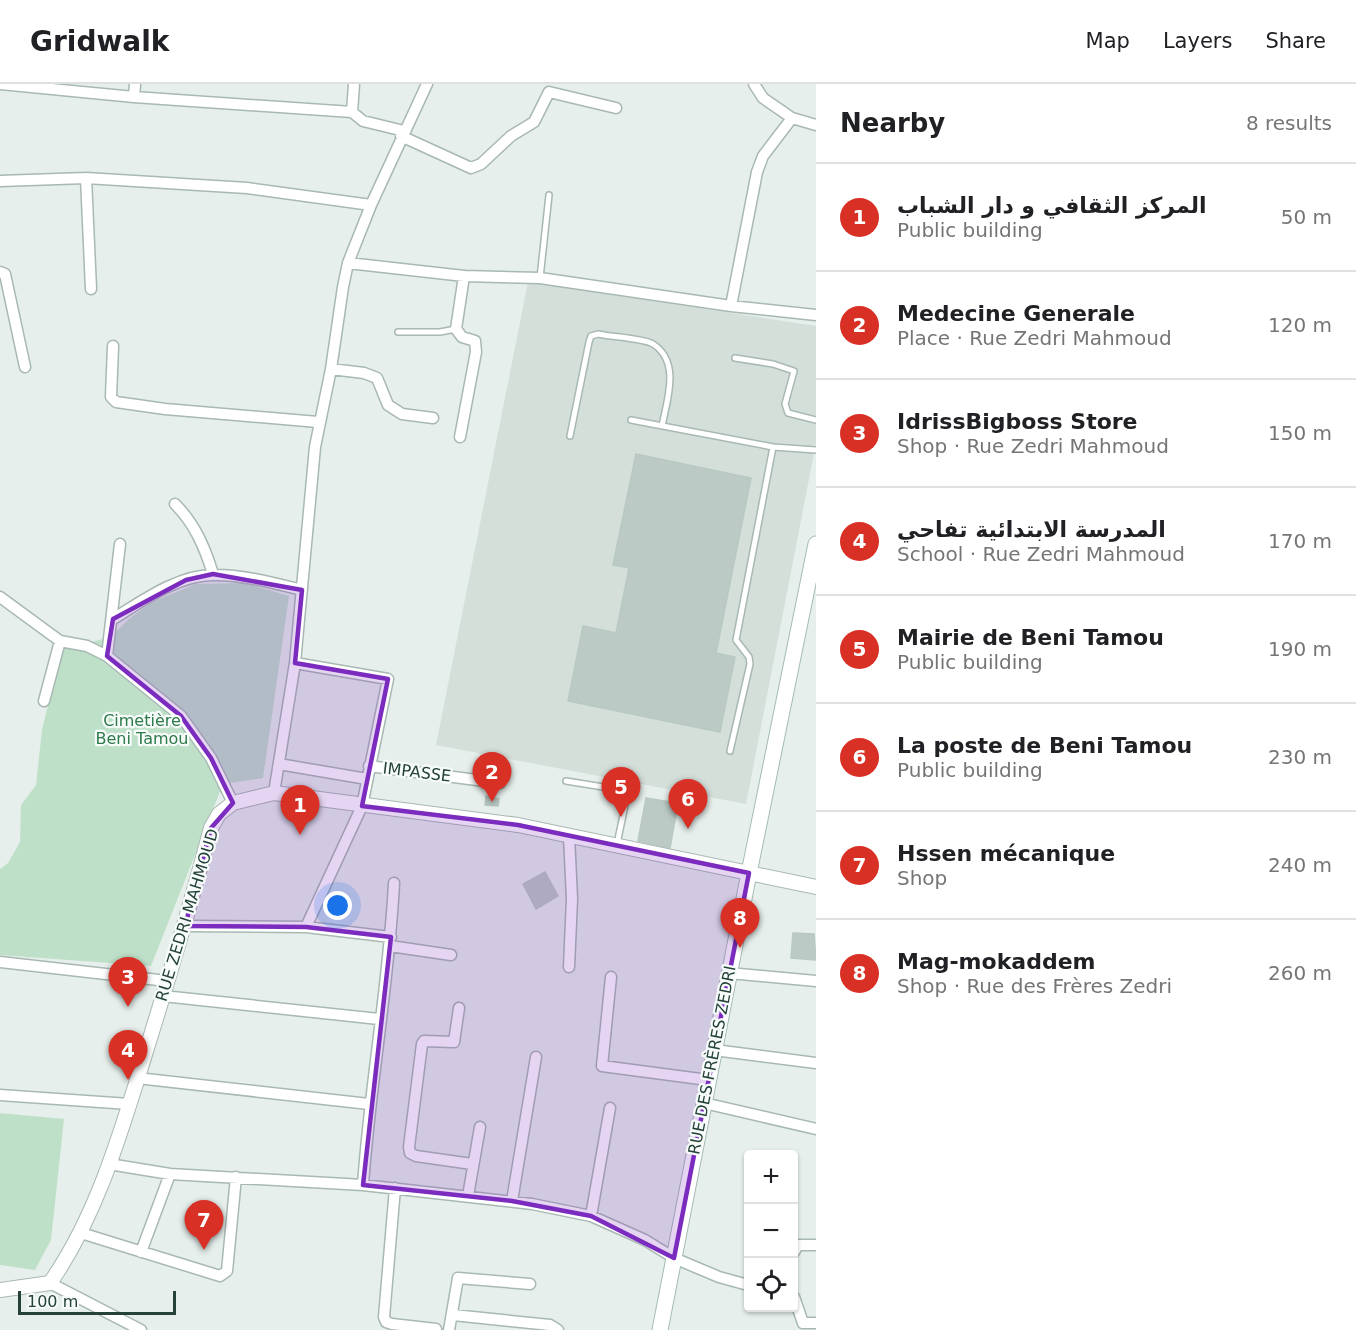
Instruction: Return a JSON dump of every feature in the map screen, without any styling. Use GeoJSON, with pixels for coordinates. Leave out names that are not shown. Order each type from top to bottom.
{"type":"FeatureCollection","features":[{"type":"Feature","properties":{"kind":"main road","name":"RUE DES FRÈRES ZEDRI"},"geometry":{"type":"LineString","coordinates":[[660,1330],[748,873],[816,544]]}},
{"type":"Feature","properties":{"kind":"street"},"geometry":{"type":"LineString","coordinates":[[0,84],[134,97],[352,112],[363,121],[402,133],[471,168],[481,164],[511,136],[534,122],[549,92],[616,108]]}},
{"type":"Feature","properties":{"kind":"street"},"geometry":{"type":"LineString","coordinates":[[134,97],[135,84]]}},
{"type":"Feature","properties":{"kind":"street"},"geometry":{"type":"LineString","coordinates":[[352,112],[354,84]]}},
{"type":"Feature","properties":{"kind":"street"},"geometry":{"type":"LineString","coordinates":[[274,793],[295,663],[318,422],[331,369],[348,263],[402,133],[427,84]]}},
{"type":"Feature","properties":{"kind":"street"},"geometry":{"type":"LineString","coordinates":[[754,84],[763,98],[792,118],[816,125]]}},
{"type":"Feature","properties":{"kind":"street"},"geometry":{"type":"LineString","coordinates":[[731,306],[757,172],[763,156],[792,118]]}},
{"type":"Feature","properties":{"kind":"street"},"geometry":{"type":"LineString","coordinates":[[0,181],[86,178],[247,188],[371,205]]}},
{"type":"Feature","properties":{"kind":"street"},"geometry":{"type":"LineString","coordinates":[[86,178],[91,289]]}},
{"type":"Feature","properties":{"kind":"street"},"geometry":{"type":"LineString","coordinates":[[348,263],[464,276],[540,278],[731,306],[816,315]]}},
{"type":"Feature","properties":{"kind":"street"},"geometry":{"type":"LineString","coordinates":[[0,272],[5,274],[25,367]]}},
{"type":"Feature","properties":{"kind":"street"},"geometry":{"type":"LineString","coordinates":[[460,437],[476,352],[475,341],[462,337],[456,329],[464,276]]}},
{"type":"Feature","properties":{"kind":"street"},"geometry":{"type":"LineString","coordinates":[[113,346],[111,397],[116,402],[165,409],[318,422]]}},
{"type":"Feature","properties":{"kind":"street"},"geometry":{"type":"LineString","coordinates":[[331,369],[364,373],[376,378],[388,405],[402,414],[433,418]]}},
{"type":"Feature","properties":{"kind":"street"},"geometry":{"type":"LineString","coordinates":[[175,504],[187,516],[198,535],[213,574]]}},
{"type":"Feature","properties":{"kind":"street"},"geometry":{"type":"LineString","coordinates":[[107,656],[120,544]]}},
{"type":"Feature","properties":{"kind":"street"},"geometry":{"type":"LineString","coordinates":[[113,619],[148,597],[186,580],[213,574],[258,579],[302,590]]}},
{"type":"Feature","properties":{"kind":"street"},"geometry":{"type":"LineString","coordinates":[[0,597],[60,640],[87,646],[107,656],[181,716],[211,758],[233,803],[274,793],[518,825],[816,887]]}},
{"type":"Feature","properties":{"kind":"street"},"geometry":{"type":"LineString","coordinates":[[44,700],[60,640]]}},
{"type":"Feature","properties":{"kind":"street"},"geometry":{"type":"LineString","coordinates":[[295,663],[388,679],[362,806],[306,927]]}},
{"type":"Feature","properties":{"kind":"street"},"geometry":{"type":"LineString","coordinates":[[279,764],[367,779]]}},
{"type":"Feature","properties":{"kind":"street","name":"IMPASSE"},"geometry":{"type":"LineString","coordinates":[[369,766],[500,783]]}},
{"type":"Feature","properties":{"kind":"street","name":"RUE ZEDRI MAHMOUD"},"geometry":{"type":"LineString","coordinates":[[50,1283],[81,1233],[109,1164],[185,926],[211,828],[219,814],[233,803]]}},
{"type":"Feature","properties":{"kind":"street"},"geometry":{"type":"LineString","coordinates":[[569,836],[572,899],[569,967]]}},
{"type":"Feature","properties":{"kind":"street"},"geometry":{"type":"LineString","coordinates":[[363,1185],[369,1104],[391,941],[394,883]]}},
{"type":"Feature","properties":{"kind":"street"},"geometry":{"type":"LineString","coordinates":[[185,926],[306,927],[391,941],[451,955]]}},
{"type":"Feature","properties":{"kind":"street"},"geometry":{"type":"LineString","coordinates":[[0,962],[167,981]]}},
{"type":"Feature","properties":{"kind":"street"},"geometry":{"type":"LineString","coordinates":[[729,973],[816,981]]}},
{"type":"Feature","properties":{"kind":"street"},"geometry":{"type":"LineString","coordinates":[[610,977],[602,1066],[708,1080]]}},
{"type":"Feature","properties":{"kind":"street"},"geometry":{"type":"LineString","coordinates":[[163,996],[379,1019]]}},
{"type":"Feature","properties":{"kind":"street"},"geometry":{"type":"LineString","coordinates":[[459,1008],[454,1042],[424,1041],[422,1044],[409,1147],[410,1153],[416,1156],[472,1164]]}},
{"type":"Feature","properties":{"kind":"street"},"geometry":{"type":"LineString","coordinates":[[714,1050],[816,1063]]}},
{"type":"Feature","properties":{"kind":"street"},"geometry":{"type":"LineString","coordinates":[[512,1201],[536,1057]]}},
{"type":"Feature","properties":{"kind":"street"},"geometry":{"type":"LineString","coordinates":[[137,1078],[369,1104]]}},
{"type":"Feature","properties":{"kind":"street"},"geometry":{"type":"LineString","coordinates":[[0,1095],[129,1104]]}},
{"type":"Feature","properties":{"kind":"street"},"geometry":{"type":"LineString","coordinates":[[704,1103],[816,1130]]}},
{"type":"Feature","properties":{"kind":"street"},"geometry":{"type":"LineString","coordinates":[[591,1216],[610,1108]]}},
{"type":"Feature","properties":{"kind":"street"},"geometry":{"type":"LineString","coordinates":[[468,1196],[480,1127]]}},
{"type":"Feature","properties":{"kind":"street"},"geometry":{"type":"LineString","coordinates":[[109,1164],[170,1174],[363,1185],[512,1201],[591,1216],[645,1240],[674,1258],[719,1277],[744,1284]]}},
{"type":"Feature","properties":{"kind":"street"},"geometry":{"type":"LineString","coordinates":[[141,1252],[170,1174]]}},
{"type":"Feature","properties":{"kind":"street"},"geometry":{"type":"LineString","coordinates":[[81,1233],[220,1276],[227,1271],[236,1177]]}},
{"type":"Feature","properties":{"kind":"street"},"geometry":{"type":"LineString","coordinates":[[395,1188],[384,1317],[386,1322],[392,1324],[436,1329]]}},
{"type":"Feature","properties":{"kind":"street"},"geometry":{"type":"LineString","coordinates":[[798,1245],[816,1245]]}},
{"type":"Feature","properties":{"kind":"street"},"geometry":{"type":"LineString","coordinates":[[450,1330],[458,1278],[530,1284]]}},
{"type":"Feature","properties":{"kind":"street"},"geometry":{"type":"LineString","coordinates":[[0,1290],[50,1283],[141,1330]]}},
{"type":"Feature","properties":{"kind":"street"},"geometry":{"type":"LineString","coordinates":[[798,1309],[803,1323],[816,1323]]}},
{"type":"Feature","properties":{"kind":"street"},"geometry":{"type":"LineString","coordinates":[[453,1315],[550,1325],[558,1330]]}},
{"type":"Feature","properties":{"kind":"lane"},"geometry":{"type":"LineString","coordinates":[[540,278],[549,195]]}},
{"type":"Feature","properties":{"kind":"lane"},"geometry":{"type":"LineString","coordinates":[[398,332],[440,333],[456,329]]}},
{"type":"Feature","properties":{"kind":"lane"},"geometry":{"type":"LineString","coordinates":[[570,436],[589,342],[591,336],[598,334],[652,344],[664,356],[670,374],[662,426]]}},
{"type":"Feature","properties":{"kind":"lane"},"geometry":{"type":"LineString","coordinates":[[735,358],[773,364],[794,371],[785,404],[788,413],[816,420]]}},
{"type":"Feature","properties":{"kind":"lane"},"geometry":{"type":"LineString","coordinates":[[632,420],[773,447],[816,450]]}},
{"type":"Feature","properties":{"kind":"lane"},"geometry":{"type":"LineString","coordinates":[[730,752],[750,664],[749,657],[736,639],[773,447]]}},
{"type":"Feature","properties":{"kind":"lane"},"geometry":{"type":"LineString","coordinates":[[566,781],[628,791],[616,845]]}},
{"type":"Feature","properties":{"kind":"highlighted area"},"geometry":{"type":"Polygon","coordinates":[[[213,574],[302,590],[295,663],[388,679],[362,806],[518,825],[749,873],[674,1258],[591,1216],[512,1201],[363,1185],[391,937],[306,927],[185,926],[211,828],[233,803],[211,758],[181,716],[107,656],[113,619],[186,580],[213,574]]]}},
{"type":"Feature","properties":{"kind":"shaded area"},"geometry":{"type":"Polygon","coordinates":[[[528,282],[816,326],[816,443],[746,804],[436,745],[528,282]]]}},
{"type":"Feature","properties":{"kind":"green space","name":"Cimetière Beni Tamou"},"geometry":{"type":"Polygon","coordinates":[[[245,583],[289,596],[263,778],[223,784],[151,966],[0,955],[0,869],[8,863],[20,842],[21,805],[36,785],[42,730],[62,649],[111,637],[129,619],[152,602],[196,584],[245,583]]]}},
{"type":"Feature","properties":{"kind":"green space"},"geometry":{"type":"Polygon","coordinates":[[[0,1113],[64,1119],[51,1240],[35,1270],[0,1265],[0,1113]]]}},
{"type":"Feature","properties":{"kind":"building"},"geometry":{"type":"Polygon","coordinates":[[[636,454],[751,478],[716,653],[735,657],[720,732],[568,701],[583,626],[616,633],[629,568],[613,565],[636,454]]]}},
{"type":"Feature","properties":{"kind":"building"},"geometry":{"type":"Polygon","coordinates":[[[486,796],[499,799],[498,806],[485,805],[486,796]]]}},
{"type":"Feature","properties":{"kind":"building"},"geometry":{"type":"Polygon","coordinates":[[[646,798],[678,803],[670,848],[638,841],[646,798]]]}},
{"type":"Feature","properties":{"kind":"building"},"geometry":{"type":"Polygon","coordinates":[[[545,872],[558,896],[536,909],[523,884],[545,872]]]}},
{"type":"Feature","properties":{"kind":"building"},"geometry":{"type":"Polygon","coordinates":[[[793,933],[814,934],[816,960],[791,958],[793,933]]]}},
{"type":"Feature","properties":{"kind":"place","name":"Medecine Generale"},"geometry":{"type":"Point","coordinates":[492,802]}},
{"type":"Feature","properties":{"kind":"place","name":"Mairie de Beni Tamou"},"geometry":{"type":"Point","coordinates":[621,817]}},
{"type":"Feature","properties":{"kind":"place","name":"La poste de Beni Tamou"},"geometry":{"type":"Point","coordinates":[688,829]}},
{"type":"Feature","properties":{"kind":"place","name":"المركز الثقافي و دار الشباب"},"geometry":{"type":"Point","coordinates":[300,835]}},
{"type":"Feature","properties":{"kind":"place","name":"Mag-mokaddem"},"geometry":{"type":"Point","coordinates":[740,948]}},
{"type":"Feature","properties":{"kind":"place","name":"IdrissBigboss Store"},"geometry":{"type":"Point","coordinates":[128,1007]}},
{"type":"Feature","properties":{"kind":"place","name":"المدرسة الابتدائية تفاحي"},"geometry":{"type":"Point","coordinates":[128,1080]}},
{"type":"Feature","properties":{"kind":"place","name":"Hssen mécanique"},"geometry":{"type":"Point","coordinates":[204,1250]}}]}
